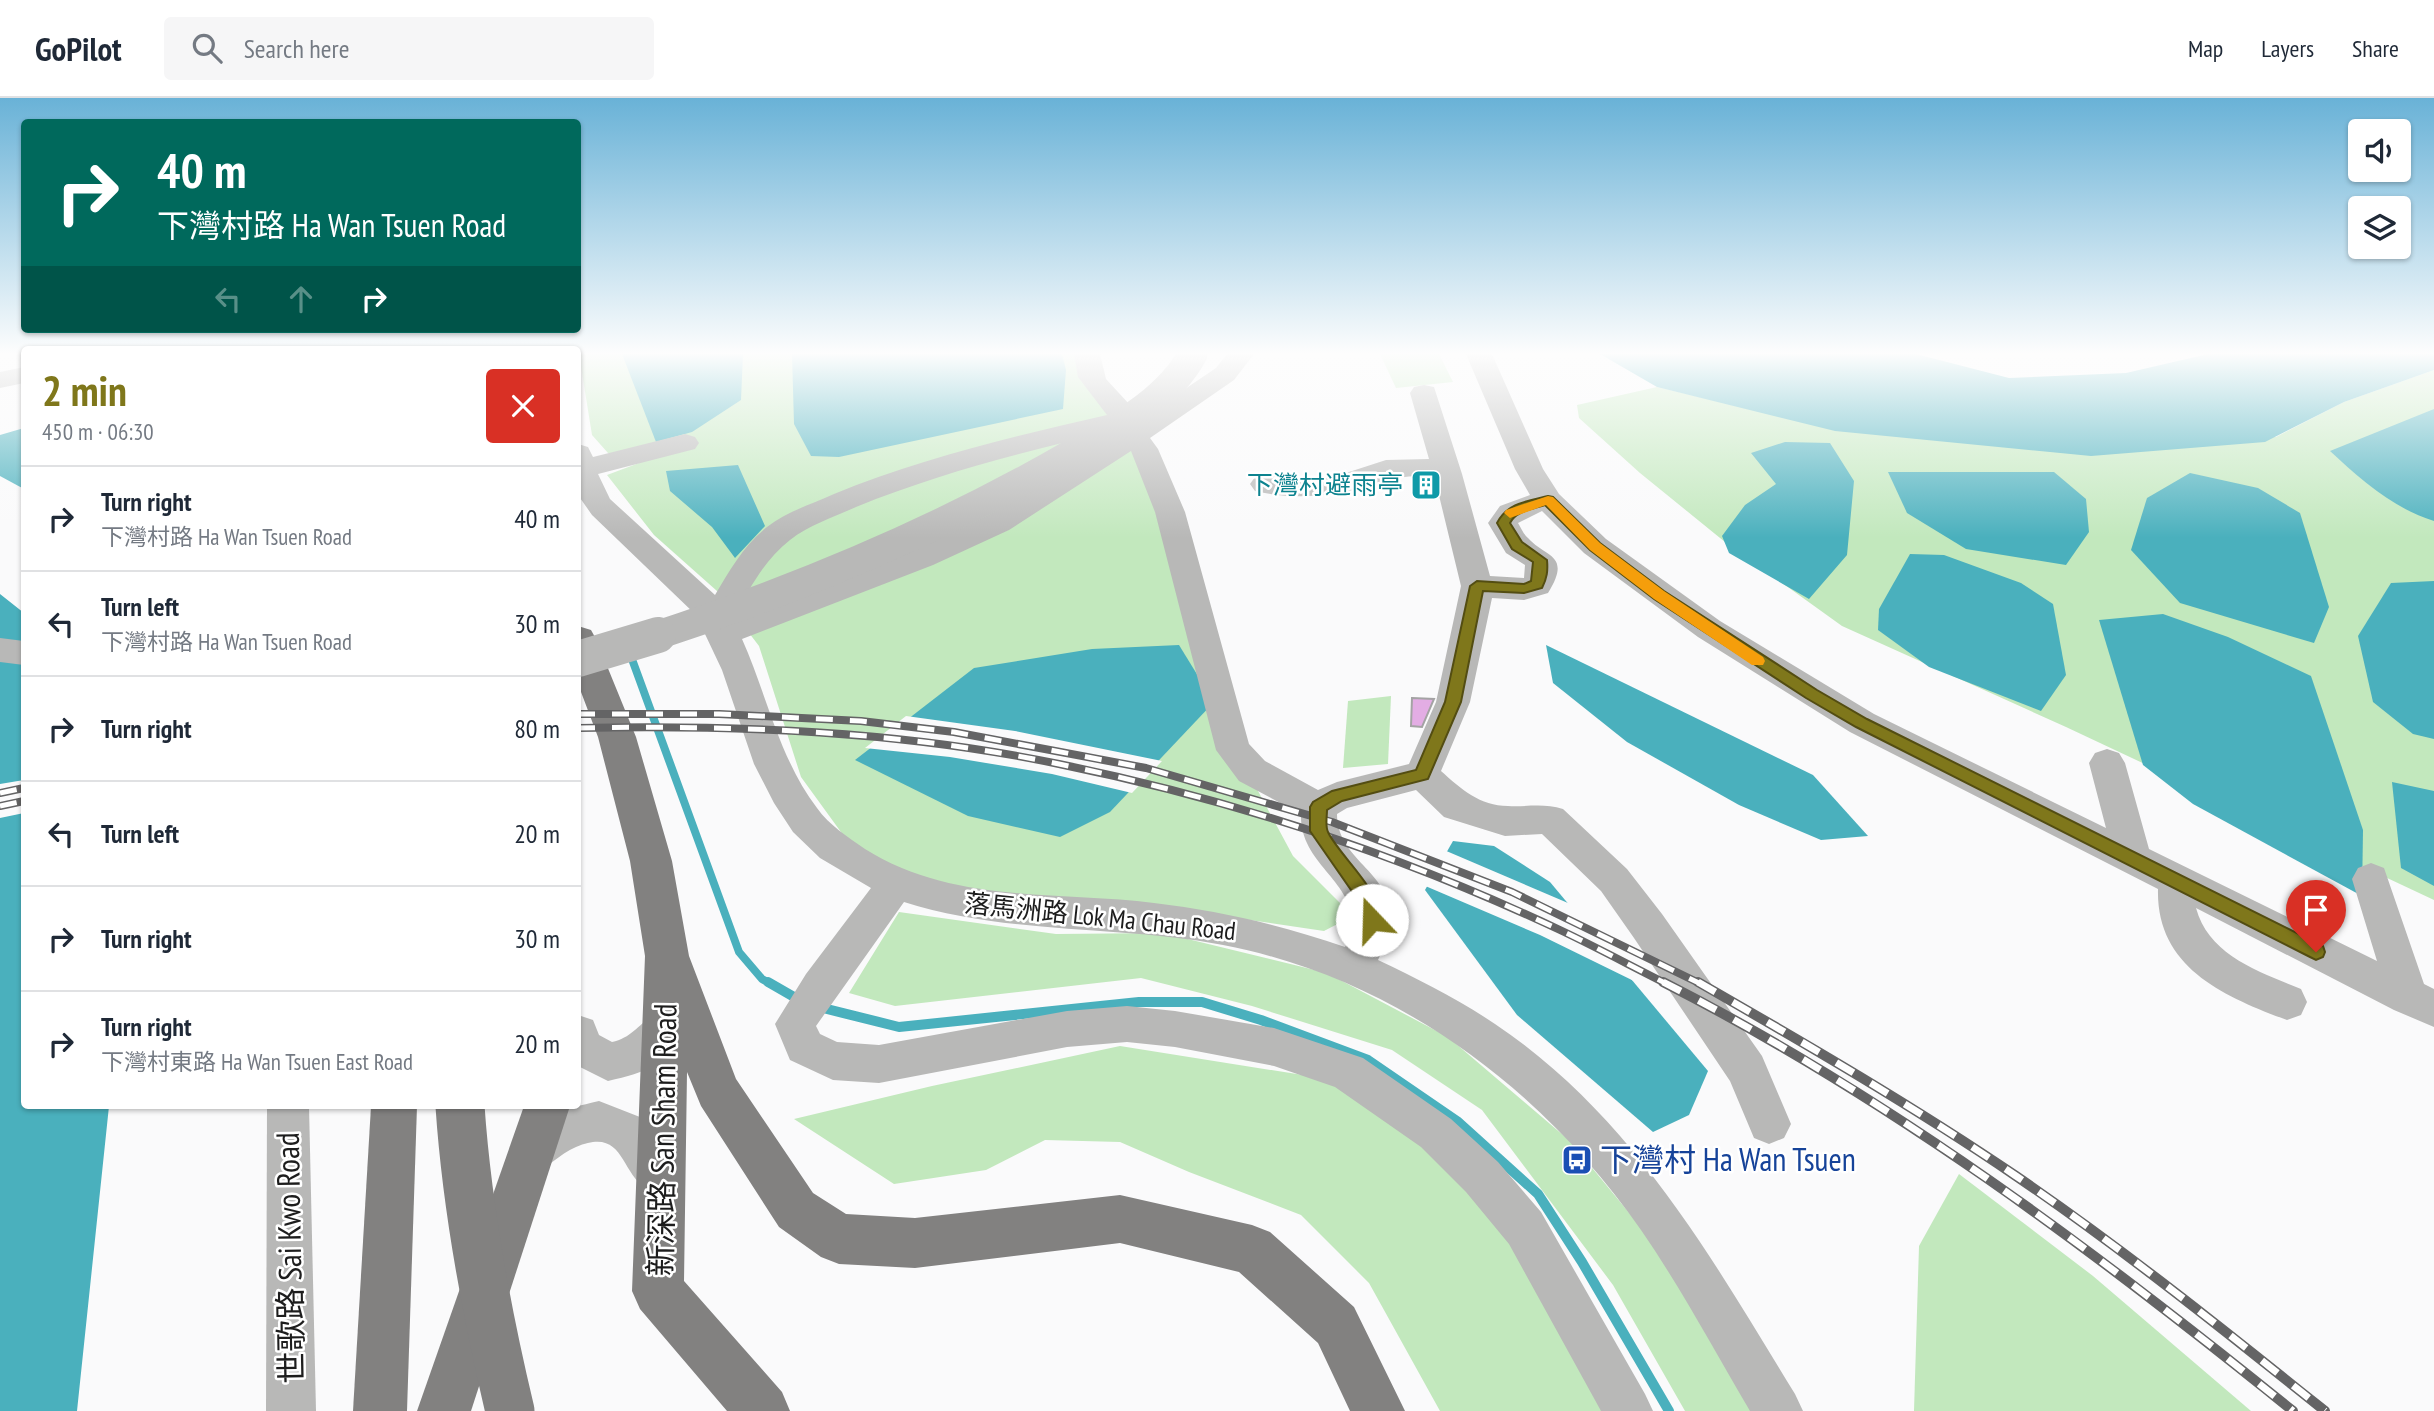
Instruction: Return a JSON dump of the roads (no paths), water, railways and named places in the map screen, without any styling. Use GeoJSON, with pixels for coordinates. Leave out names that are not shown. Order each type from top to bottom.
{"type":"FeatureCollection","features":[{"type":"Feature","properties":{"kind":"main road","name":"新深路 San Sham Road"},"geometry":{"type":"LineString","coordinates":[[581,647],[617,737],[651,861],[667,956],[717,1091],[796,1210],[838,1239],[915,1243],[1120,1219],[1252,1250],[1336,1325],[1378,1411]]}},
{"type":"Feature","properties":{"kind":"main road","name":"新深路 San Sham Road"},"geometry":{"type":"LineString","coordinates":[[667,956],[658,1291],[763,1411]]}},
{"type":"Feature","properties":{"kind":"main road"},"geometry":{"type":"LineString","coordinates":[[380,1411],[394,1109]]}},
{"type":"Feature","properties":{"kind":"main road"},"geometry":{"type":"LineString","coordinates":[[460,1109],[461,1146],[469,1197],[494,1342],[510,1411]]}},
{"type":"Feature","properties":{"kind":"main road"},"geometry":{"type":"LineString","coordinates":[[444,1411],[546,1109]]}},
{"type":"Feature","properties":{"kind":"main road"},"geometry":{"type":"LineString","coordinates":[[386,1310],[405,1373],[407,1411]]}},
{"type":"Feature","properties":{"kind":"street"},"geometry":{"type":"LineString","coordinates":[[1122,415],[1144,449],[1170,512],[1233,750],[1252,771],[1319,807]]}},
{"type":"Feature","properties":{"kind":"street"},"geometry":{"type":"LineString","coordinates":[[581,658],[654,638],[882,550],[968,510],[1059,461],[1133,415]]}},
{"type":"Feature","properties":{"kind":"street"},"geometry":{"type":"LineString","coordinates":[[719,628],[922,558],[998,523],[1071,479],[1132,428],[1154,415]]}},
{"type":"Feature","properties":{"kind":"street"},"geometry":{"type":"LineString","coordinates":[[1422,775],[1453,702],[1477,586],[1431,415]]}},
{"type":"Feature","properties":{"kind":"street"},"geometry":{"type":"LineString","coordinates":[[1506,415],[1529,469],[1548,500],[1595,547],[1659,595],[1763,665],[1862,723],[2421,1003]]}},
{"type":"Feature","properties":{"kind":"street"},"geometry":{"type":"LineString","coordinates":[[719,628],[739,579],[774,536],[811,516],[873,489],[981,454],[1132,428]]}},
{"type":"Feature","properties":{"kind":"street"},"geometry":{"type":"LineString","coordinates":[[581,461],[685,443]]}},
{"type":"Feature","properties":{"kind":"street","name":"落馬洲路 Lok Ma Chau Road"},"geometry":{"type":"LineString","coordinates":[[581,466],[595,500],[706,606],[719,628],[774,774],[797,811],[835,848],[896,884],[966,904],[1009,910],[1146,919],[1229,929],[1280,941],[1355,967],[1425,1002],[1494,1046],[1552,1094],[1592,1134],[1662,1223],[1778,1411]]}},
{"type":"Feature","properties":{"kind":"street"},"geometry":{"type":"LineString","coordinates":[[1265,485],[1306,488],[1354,481],[1386,470],[1430,468],[1448,474]]}},
{"type":"Feature","properties":{"kind":"street"},"geometry":{"type":"LineString","coordinates":[[1477,586],[1524,589],[1537,585],[1541,574],[1540,560],[1517,546],[1503,523],[1508,514],[1519,508],[1548,500]]}},
{"type":"Feature","properties":{"kind":"street"},"geometry":{"type":"LineString","coordinates":[[0,650],[21,653]]}},
{"type":"Feature","properties":{"kind":"street"},"geometry":{"type":"LineString","coordinates":[[2107,763],[2133,860]]}},
{"type":"Feature","properties":{"kind":"street"},"geometry":{"type":"LineString","coordinates":[[1319,807],[1337,796],[1422,775]]}},
{"type":"Feature","properties":{"kind":"street"},"geometry":{"type":"LineString","coordinates":[[1422,775],[1457,807],[1505,821],[1550,819],[1614,880],[1747,1070],[1769,1124]]}},
{"type":"Feature","properties":{"kind":"street"},"geometry":{"type":"LineString","coordinates":[[1319,807],[1318,831],[1361,890],[1371,909],[1370,930],[1355,967]]}},
{"type":"Feature","properties":{"kind":"street"},"geometry":{"type":"LineString","coordinates":[[2371,878],[2421,1003]]}},
{"type":"Feature","properties":{"kind":"street"},"geometry":{"type":"LineString","coordinates":[[2177,882],[2174,906],[2179,926],[2198,954],[2221,972],[2287,1002]]}},
{"type":"Feature","properties":{"kind":"street"},"geometry":{"type":"LineString","coordinates":[[896,884],[795,1024],[806,1048],[832,1061],[879,1064],[1067,1028],[1127,1024],[1175,1029],[1274,1047],[1348,1072],[1437,1133],[1482,1177],[1525,1228],[1628,1411]]}},
{"type":"Feature","properties":{"kind":"street"},"geometry":{"type":"LineString","coordinates":[[581,1043],[582,1047],[608,1062],[639,1055],[665,1027]]}},
{"type":"Feature","properties":{"kind":"street","name":"世歌路 Sai Kwo Road"},"geometry":{"type":"LineString","coordinates":[[288,1109],[291,1411]]}},
{"type":"Feature","properties":{"kind":"street"},"geometry":{"type":"LineString","coordinates":[[530,1155],[563,1130],[599,1121],[630,1133],[661,1174]]}},
{"type":"Feature","properties":{"kind":"water"},"geometry":{"type":"Polygon","coordinates":[[[646,415],[718,415],[692,432],[656,442],[646,415]]]}},
{"type":"Feature","properties":{"kind":"water"},"geometry":{"type":"Polygon","coordinates":[[[794,415],[1034,415],[839,457],[811,456],[794,424],[794,415]]]}},
{"type":"Feature","properties":{"kind":"water"},"geometry":{"type":"Polygon","coordinates":[[[1771,415],[2318,415],[2265,442],[2091,456],[1835,431],[1771,415]]]}},
{"type":"Feature","properties":{"kind":"water"},"geometry":{"type":"Polygon","coordinates":[[[2418,415],[2434,415],[2434,521],[2391,501],[2330,451],[2418,415]]]}},
{"type":"Feature","properties":{"kind":"water"},"geometry":{"type":"Polygon","coordinates":[[[21,429],[21,487],[0,476],[0,435],[21,429]]]}},
{"type":"Feature","properties":{"kind":"water"},"geometry":{"type":"Polygon","coordinates":[[[1785,442],[1830,443],[1854,481],[1847,555],[1809,599],[1729,553],[1722,536],[1745,505],[1776,484],[1751,453],[1785,442]]]}},
{"type":"Feature","properties":{"kind":"water"},"geometry":{"type":"Polygon","coordinates":[[[738,465],[765,526],[735,558],[712,527],[670,491],[666,471],[738,465]]]}},
{"type":"Feature","properties":{"kind":"water"},"geometry":{"type":"Polygon","coordinates":[[[1888,472],[2054,472],[2086,499],[2089,532],[2066,565],[1966,549],[1907,513],[1888,472]]]}},
{"type":"Feature","properties":{"kind":"water"},"geometry":{"type":"Polygon","coordinates":[[[2190,473],[2258,488],[2300,513],[2329,607],[2314,643],[2180,603],[2131,550],[2147,498],[2190,473]]]}},
{"type":"Feature","properties":{"kind":"water"},"geometry":{"type":"Polygon","coordinates":[[[1910,554],[1944,555],[2021,583],[2053,604],[2066,675],[2041,711],[1929,667],[1878,630],[1879,609],[1910,554]]]}},
{"type":"Feature","properties":{"kind":"water"},"geometry":{"type":"Polygon","coordinates":[[[2434,581],[2434,739],[2413,734],[2373,702],[2358,636],[2391,583],[2434,581]]]}},
{"type":"Feature","properties":{"kind":"water"},"geometry":{"type":"Polygon","coordinates":[[[0,594],[21,611],[21,1109],[109,1109],[77,1411],[0,1411],[0,594]]]}},
{"type":"Feature","properties":{"kind":"water"},"geometry":{"type":"Polygon","coordinates":[[[2163,614],[2228,637],[2311,676],[2363,830],[2362,896],[2193,804],[2143,765],[2099,620],[2163,614]]]}},
{"type":"Feature","properties":{"kind":"water"},"geometry":{"type":"Polygon","coordinates":[[[1179,645],[1214,702],[1110,812],[1060,837],[968,816],[855,760],[974,668],[1092,649],[1179,645]]]}},
{"type":"Feature","properties":{"kind":"water"},"geometry":{"type":"Polygon","coordinates":[[[1546,645],[1813,775],[1868,836],[1821,840],[1739,805],[1627,742],[1553,683],[1546,645]]]}},
{"type":"Feature","properties":{"kind":"water"},"geometry":{"type":"Polygon","coordinates":[[[2392,782],[2434,791],[2434,886],[2401,868],[2392,782]]]}},
{"type":"Feature","properties":{"kind":"water"},"geometry":{"type":"Polygon","coordinates":[[[1453,841],[1494,846],[1550,882],[1708,1071],[1689,1115],[1653,1132],[1517,1015],[1425,890],[1453,841]]]}},
{"type":"Feature","properties":{"kind":"waterway"},"geometry":{"type":"LineString","coordinates":[[629,651],[739,952],[762,979],[771,984]]}},
{"type":"Feature","properties":{"kind":"waterway"},"geometry":{"type":"LineString","coordinates":[[768,982],[801,1001]]}},
{"type":"Feature","properties":{"kind":"waterway"},"geometry":{"type":"LineString","coordinates":[[819,1007],[899,1027],[1139,1002],[1202,1002],[1261,1020],[1368,1060],[1457,1121],[1538,1194],[1582,1262],[1669,1411]]}},
{"type":"Feature","properties":{"kind":"railway"},"geometry":{"type":"LineString","coordinates":[[581,714],[719,714],[861,721],[954,732],[1146,768],[1332,822],[1512,892],[1701,984]]}},
{"type":"Feature","properties":{"kind":"railway"},"geometry":{"type":"LineString","coordinates":[[581,728],[759,729],[880,737],[1000,753],[1123,778],[1251,812],[1439,877],[1573,936],[1667,984]]}},
{"type":"Feature","properties":{"kind":"railway"},"geometry":{"type":"LineString","coordinates":[[0,793],[21,789]]}},
{"type":"Feature","properties":{"kind":"railway"},"geometry":{"type":"LineString","coordinates":[[0,806],[21,802]]}},
{"type":"Feature","properties":{"kind":"railway"},"geometry":{"type":"LineString","coordinates":[[1663,982],[1830,1075],[1989,1180],[2143,1293],[2293,1411]]}},
{"type":"Feature","properties":{"kind":"railway"},"geometry":{"type":"LineString","coordinates":[[1698,982],[1899,1100],[2016,1176],[2134,1261],[2325,1411]]}},
{"type":"Feature","properties":{"kind":"place","name":"下灣村避雨亭"},"geometry":{"type":"Point","coordinates":[1426,485]}},
{"type":"Feature","properties":{"kind":"place","name":"下灣村 Ha Wan Tsuen"},"geometry":{"type":"Point","coordinates":[1577,1160]}}]}
